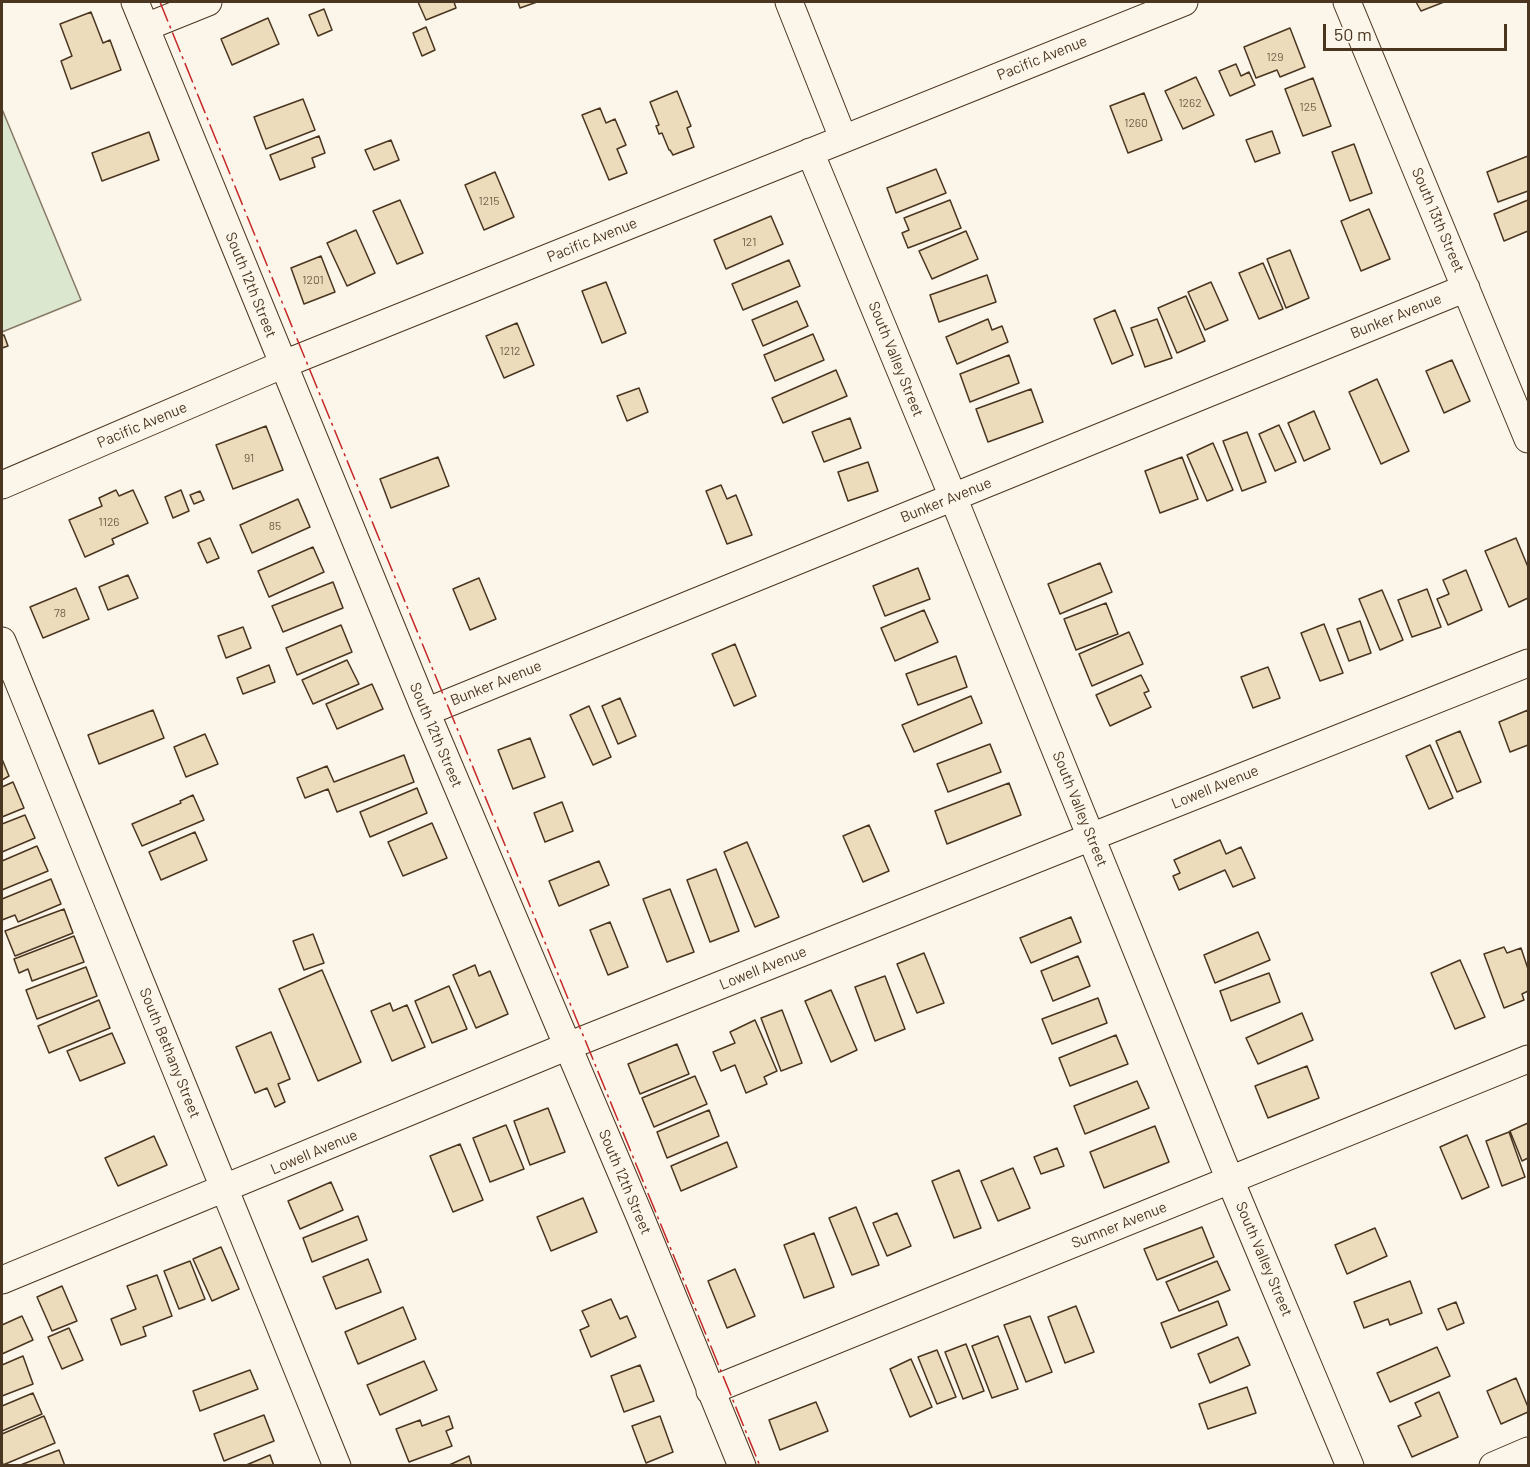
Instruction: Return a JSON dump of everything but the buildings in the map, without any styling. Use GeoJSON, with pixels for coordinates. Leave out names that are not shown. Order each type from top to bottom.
{"type":"FeatureCollection","features":[{"type":"Feature","properties":{"kind":"street","name":"South 12th Street"},"geometry":{"type":"LineString","coordinates":[[135,2],[426,712],[641,1219],[742,1466]]}},
{"type":"Feature","properties":{"kind":"street"},"geometry":{"type":"LineString","coordinates":[[146,27],[208,2]]}},
{"type":"Feature","properties":{"kind":"street"},"geometry":{"type":"LineString","coordinates":[[789,2],[843,138]]}},
{"type":"Feature","properties":{"kind":"street","name":"Pacific Avenue"},"geometry":{"type":"LineString","coordinates":[[2,485],[284,364],[1184,2]]}},
{"type":"Feature","properties":{"kind":"street","name":"South 13th Street"},"geometry":{"type":"LineString","coordinates":[[1347,2],[1528,439]]}},
{"type":"Feature","properties":{"kind":"street","name":"South Valley Street"},"geometry":{"type":"LineString","coordinates":[[810,152],[953,497],[1230,1180],[1350,1466]]}},
{"type":"Feature","properties":{"kind":"street","name":"Bunker Avenue"},"geometry":{"type":"LineString","coordinates":[[426,712],[1466,288]]}},
{"type":"Feature","properties":{"kind":"street","name":"South Bethany Street"},"geometry":{"type":"LineString","coordinates":[[2,641],[337,1466]]}},
{"type":"Feature","properties":{"kind":"street","name":"Lowell Avenue"},"geometry":{"type":"LineString","coordinates":[[2,1280],[568,1046],[1528,663]]}},
{"type":"Feature","properties":{"kind":"street","name":"Sumner Avenue"},"geometry":{"type":"LineString","coordinates":[[710,1391],[1528,1059]]}},
{"type":"Feature","properties":{"kind":"street"},"geometry":{"type":"LineString","coordinates":[[1493,1466],[1528,1451]]}},
{"type":"Feature","properties":{"kind":"green space"},"geometry":{"type":"Polygon","coordinates":[[[2,109],[81,300],[2,332],[2,109]]]}},
{"type":"Feature","properties":{"kind":"power"},"geometry":{"type":"LineString","coordinates":[[160,2],[760,1466]]}}]}
